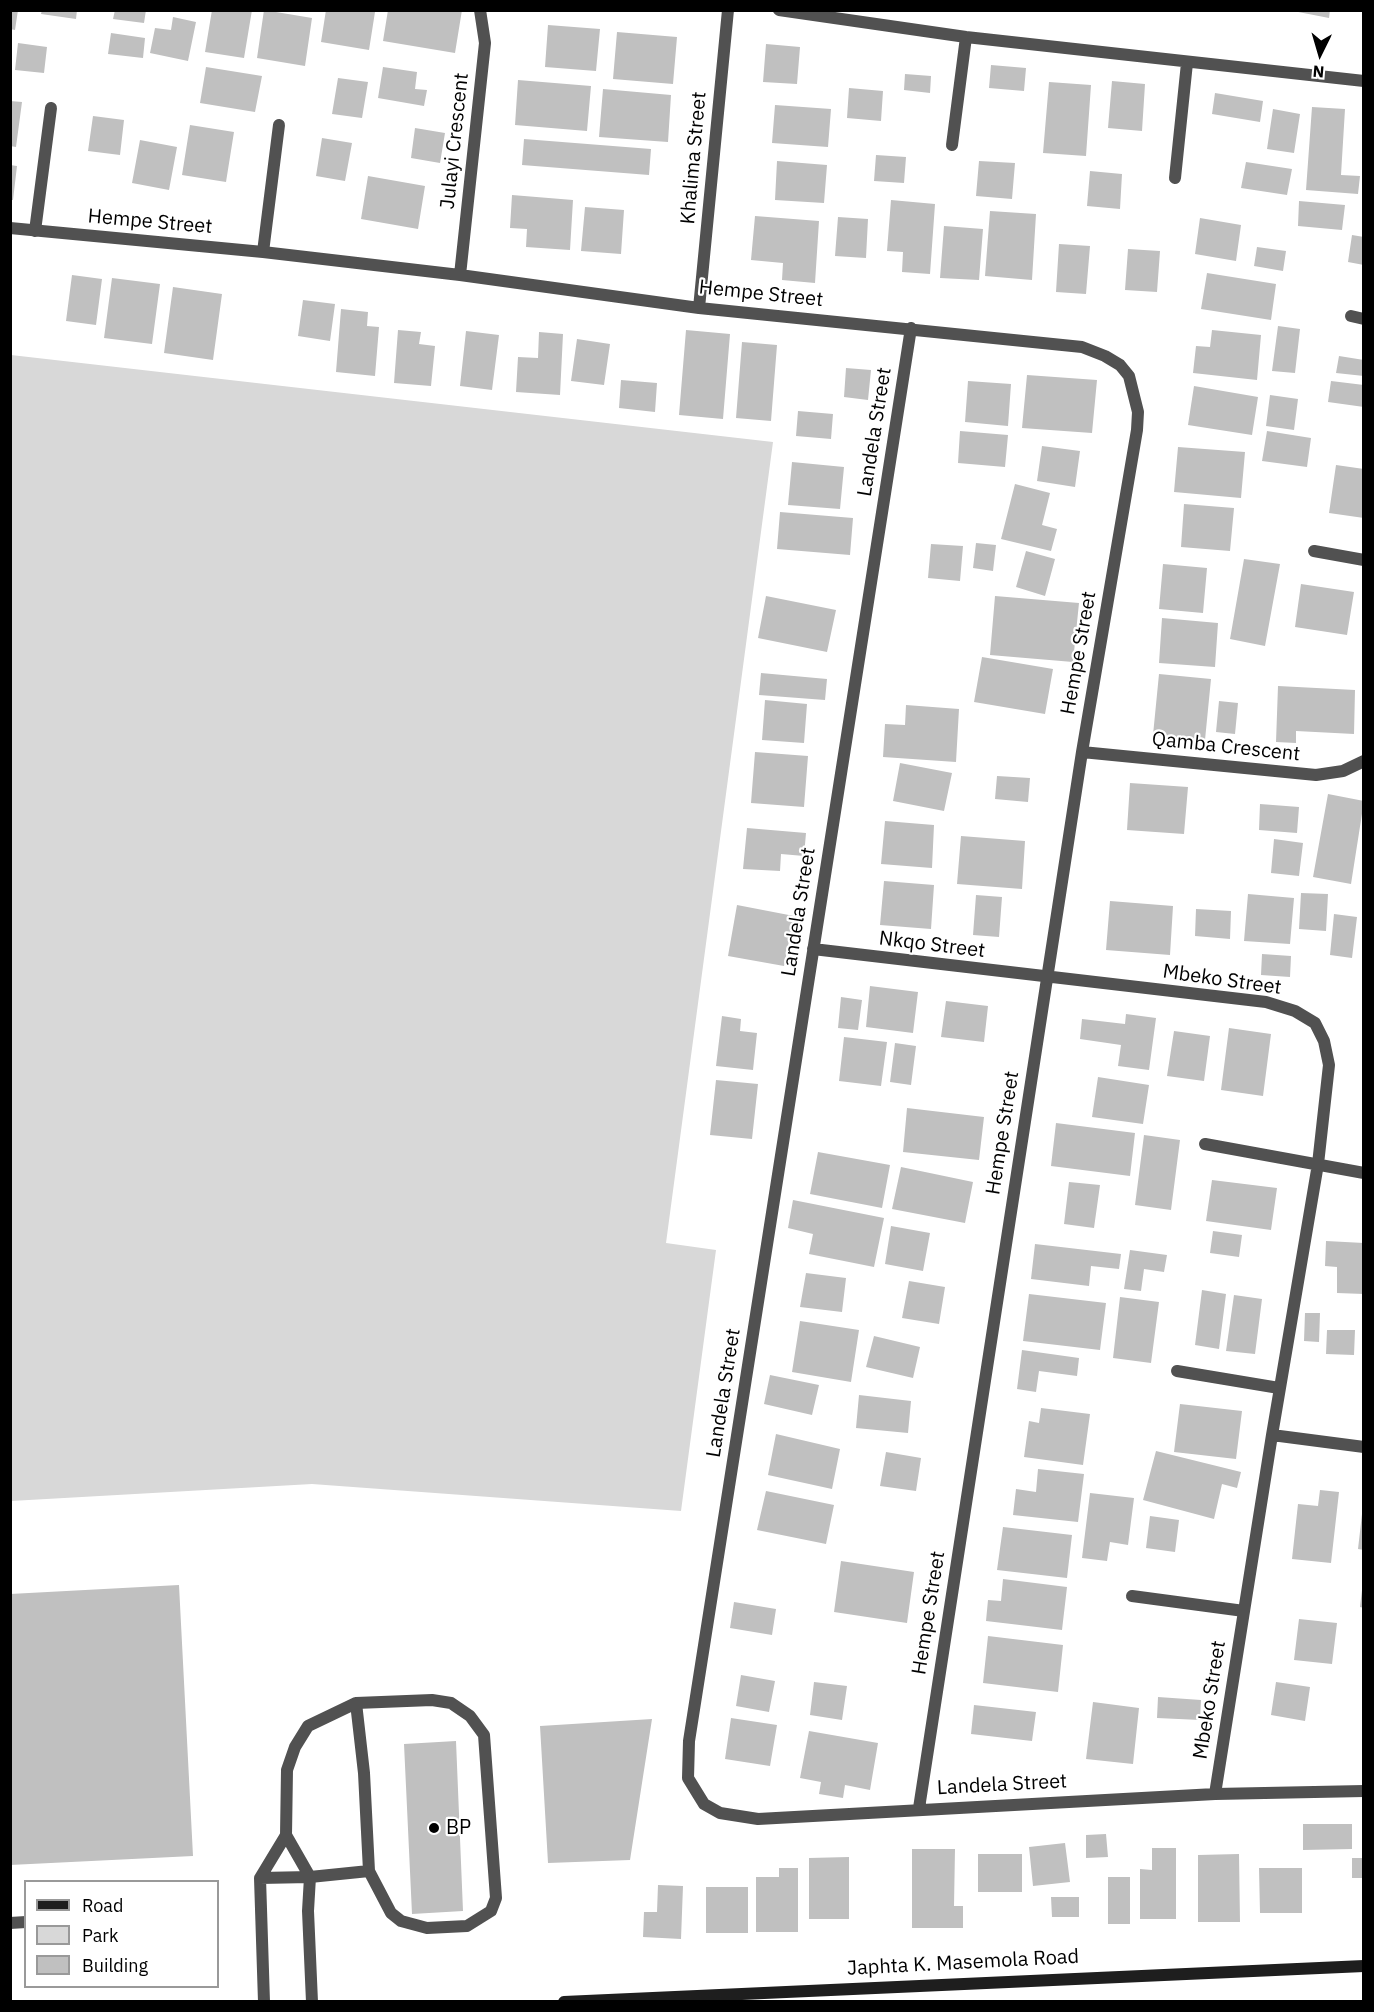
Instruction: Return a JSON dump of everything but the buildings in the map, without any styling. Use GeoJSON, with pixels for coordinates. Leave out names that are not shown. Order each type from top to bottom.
{"type":"FeatureCollection","features":[{"type":"Feature","properties":{"kind":"main road","name":"Japhta K. Masemola Road"},"geometry":{"type":"LineString","coordinates":[[564,2001],[1364,1966]]}},
{"type":"Feature","properties":{"kind":"street","name":"Julayi Crescent"},"geometry":{"type":"LineString","coordinates":[[460,275],[485,43],[480,10]]}},
{"type":"Feature","properties":{"kind":"street","name":"Khalima Street"},"geometry":{"type":"LineString","coordinates":[[699,308],[728,10]]}},
{"type":"Feature","properties":{"kind":"street"},"geometry":{"type":"LineString","coordinates":[[779,10],[966,37],[1364,81]]}},
{"type":"Feature","properties":{"kind":"street"},"geometry":{"type":"LineString","coordinates":[[952,145],[966,37]]}},
{"type":"Feature","properties":{"kind":"street"},"geometry":{"type":"LineString","coordinates":[[1175,178],[1187,63]]}},
{"type":"Feature","properties":{"kind":"street"},"geometry":{"type":"LineString","coordinates":[[34,231],[51,108]]}},
{"type":"Feature","properties":{"kind":"street"},"geometry":{"type":"LineString","coordinates":[[263,252],[279,125]]}},
{"type":"Feature","properties":{"kind":"street","name":"Hempe Street"},"geometry":{"type":"LineString","coordinates":[[10,228],[263,252],[460,275],[699,308],[1082,347],[1120,365],[1130,376],[1138,412],[1137,430],[1082,752],[919,1808]]}},
{"type":"Feature","properties":{"kind":"street","name":"Landela Street"},"geometry":{"type":"LineString","coordinates":[[911,328],[689,1741],[688,1778],[704,1804],[720,1813],[758,1819],[919,1808],[1215,1794],[1364,1791]]}},
{"type":"Feature","properties":{"kind":"street"},"geometry":{"type":"LineString","coordinates":[[1314,551],[1364,560]]}},
{"type":"Feature","properties":{"kind":"street","name":"Qamba Crescent"},"geometry":{"type":"LineString","coordinates":[[1082,752],[1316,775],[1343,771],[1364,761]]}},
{"type":"Feature","properties":{"kind":"street","name":"Nkqo Street"},"geometry":{"type":"LineString","coordinates":[[813,949],[1047,979]]}},
{"type":"Feature","properties":{"kind":"street","name":"Mbeko Street"},"geometry":{"type":"LineString","coordinates":[[1047,979],[1266,1002],[1295,1011],[1315,1023],[1324,1041],[1329,1065],[1318,1164],[1279,1388],[1215,1794]]}},
{"type":"Feature","properties":{"kind":"street"},"geometry":{"type":"LineString","coordinates":[[1205,1144],[1364,1173]]}},
{"type":"Feature","properties":{"kind":"street"},"geometry":{"type":"LineString","coordinates":[[1177,1371],[1279,1388]]}},
{"type":"Feature","properties":{"kind":"street"},"geometry":{"type":"LineString","coordinates":[[1272,1435],[1364,1448]]}},
{"type":"Feature","properties":{"kind":"street"},"geometry":{"type":"LineString","coordinates":[[1132,1596],[1244,1611]]}},
{"type":"Feature","properties":{"kind":"street"},"geometry":{"type":"LineString","coordinates":[[264,2001],[260,1878],[286,1835],[287,1770],[295,1747],[308,1726],[356,1703],[432,1700],[451,1703],[470,1716],[484,1735],[496,1898],[491,1911],[467,1926],[427,1928],[413,1926],[390,1913],[369,1871],[364,1773],[356,1703]]}},
{"type":"Feature","properties":{"kind":"street"},"geometry":{"type":"LineString","coordinates":[[286,1835],[310,1877],[308,1911],[312,2001]]}},
{"type":"Feature","properties":{"kind":"street"},"geometry":{"type":"LineString","coordinates":[[260,1878],[310,1877],[369,1871]]}},
{"type":"Feature","properties":{"kind":"green space"},"geometry":{"type":"Polygon","coordinates":[[[11,355],[773,442],[666,1243],[716,1250],[681,1511],[312,1484],[11,1501],[11,355]]]}},
{"type":"Feature","properties":{"kind":"place","name":"BP"},"geometry":{"type":"Point","coordinates":[434,1828]}}]}
